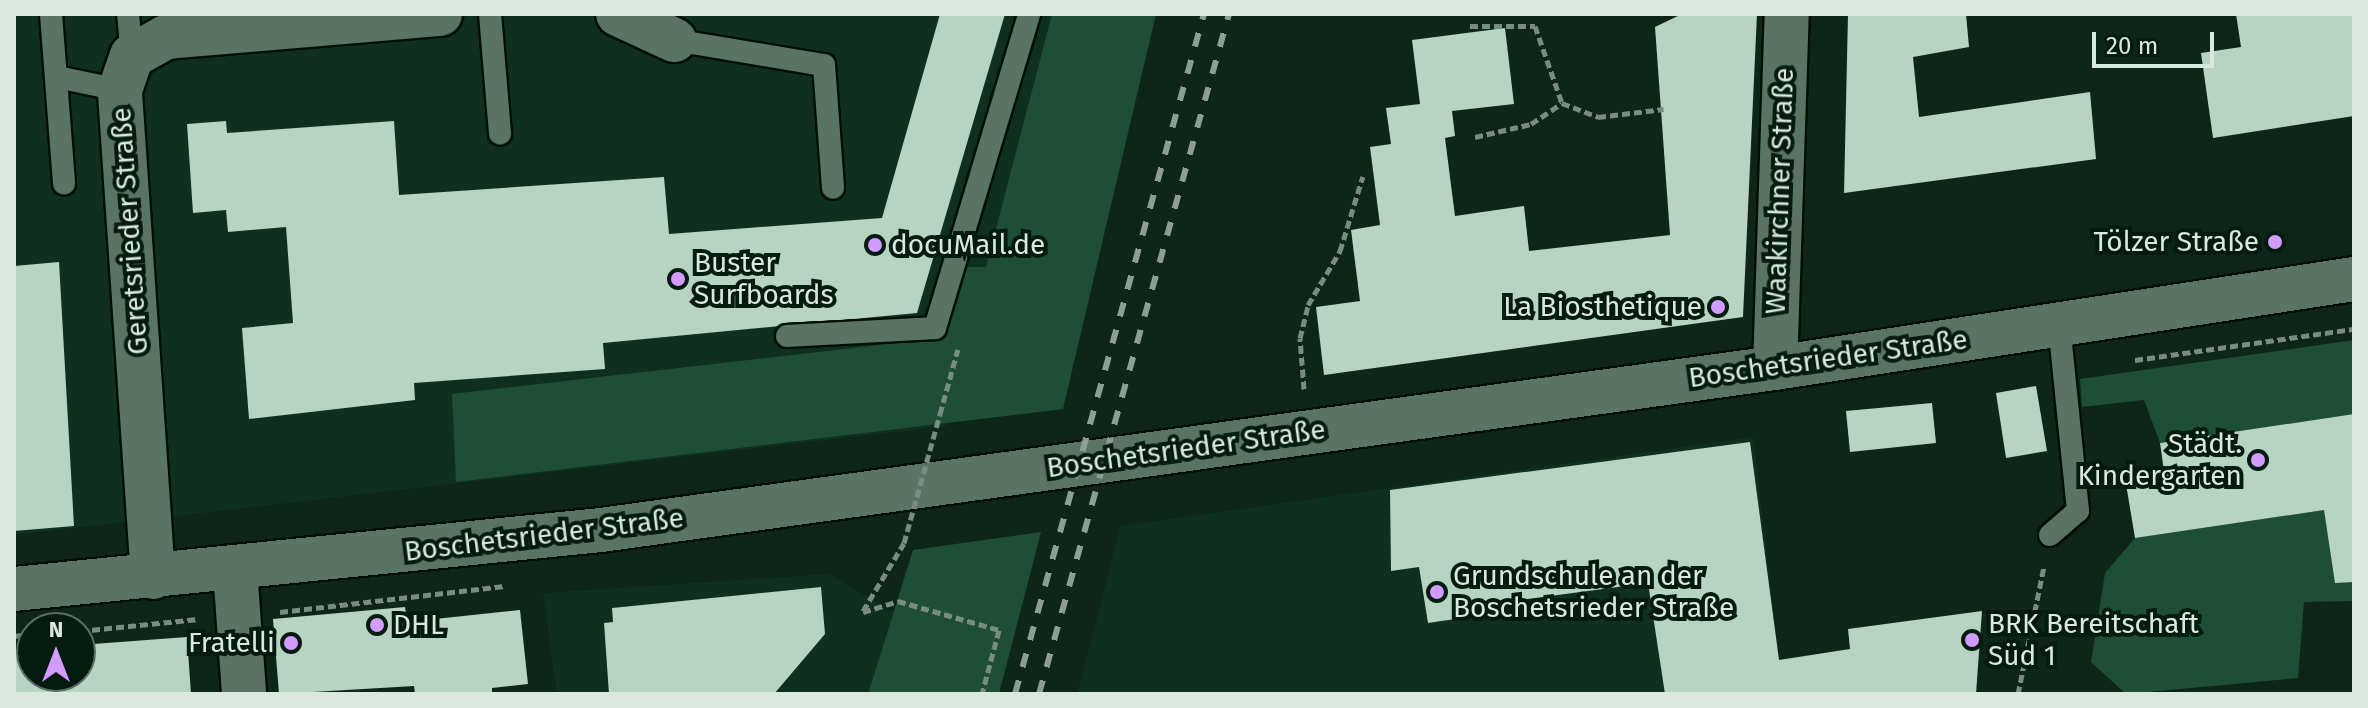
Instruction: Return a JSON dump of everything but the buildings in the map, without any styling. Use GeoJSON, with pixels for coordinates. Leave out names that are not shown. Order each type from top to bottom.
{"type":"FeatureCollection","features":[{"type":"Feature","properties":{"kind":"main road"},"geometry":{"type":"LineString","coordinates":[[127,53],[166,37],[440,14]]}},
{"type":"Feature","properties":{"kind":"main road"},"geometry":{"type":"LineString","coordinates":[[618,14],[674,40]]}},
{"type":"Feature","properties":{"kind":"main road","name":"Waakirchner Straße"},"geometry":{"type":"LineString","coordinates":[[1775,368],[1787,14]]}},
{"type":"Feature","properties":{"kind":"main road","name":"Geretsrieder Straße"},"geometry":{"type":"LineString","coordinates":[[127,53],[153,577]]}},
{"type":"Feature","properties":{"kind":"main road","name":"Boschetsrieder Straße"},"geometry":{"type":"LineString","coordinates":[[14,589],[235,570],[601,530],[1775,368],[2354,279]]}},
{"type":"Feature","properties":{"kind":"main road"},"geometry":{"type":"LineString","coordinates":[[235,570],[244,694]]}},
{"type":"Feature","properties":{"kind":"lane"},"geometry":{"type":"LineString","coordinates":[[51,14],[64,184]]}},
{"type":"Feature","properties":{"kind":"lane"},"geometry":{"type":"LineString","coordinates":[[490,14],[500,134]]}},
{"type":"Feature","properties":{"kind":"lane"},"geometry":{"type":"LineString","coordinates":[[787,336],[935,328],[1029,14]]}},
{"type":"Feature","properties":{"kind":"lane"},"geometry":{"type":"LineString","coordinates":[[674,40],[824,65],[833,188]]}},
{"type":"Feature","properties":{"kind":"lane"},"geometry":{"type":"LineString","coordinates":[[57,77],[127,53]]}},
{"type":"Feature","properties":{"kind":"lane"},"geometry":{"type":"LineString","coordinates":[[2050,535],[2078,511],[2059,324]]}},
{"type":"Feature","properties":{"kind":"path"},"geometry":{"type":"LineString","coordinates":[[1470,26],[1535,26],[1562,103],[1598,117],[1664,109]]}},
{"type":"Feature","properties":{"kind":"path"},"geometry":{"type":"LineString","coordinates":[[1475,137],[1531,124],[1562,103]]}},
{"type":"Feature","properties":{"kind":"path"},"geometry":{"type":"LineString","coordinates":[[1304,390],[1300,338],[1308,305],[1340,251],[1363,176]]}},
{"type":"Feature","properties":{"kind":"path"},"geometry":{"type":"LineString","coordinates":[[946,393],[904,543],[863,612],[898,601],[999,630],[982,694]]}},
{"type":"Feature","properties":{"kind":"path"},"geometry":{"type":"LineString","coordinates":[[2018,694],[2050,535]]}},
{"type":"Feature","properties":{"kind":"path"},"geometry":{"type":"LineString","coordinates":[[96,629],[238,616]]}},
{"type":"Feature","properties":{"kind":"shaded area"},"geometry":{"type":"Polygon","coordinates":[[[14,14],[1052,14],[946,426],[14,535],[14,14]]]}},
{"type":"Feature","properties":{"kind":"shaded area"},"geometry":{"type":"Polygon","coordinates":[[[1052,14],[1156,14],[1063,409],[456,482],[452,394],[940,338],[960,267],[986,267],[1052,14]]]}},
{"type":"Feature","properties":{"kind":"shaded area"},"geometry":{"type":"Polygon","coordinates":[[[2354,340],[2354,414],[2160,443],[2144,400],[2082,407],[2080,379],[2354,340]]]}},
{"type":"Feature","properties":{"kind":"shaded area","name":"Grundschule an der Boschetsrieder Straße"},"geometry":{"type":"Polygon","coordinates":[[[1753,437],[1783,694],[1077,694],[1121,526],[1753,437]]]}},
{"type":"Feature","properties":{"kind":"shaded area"},"geometry":{"type":"Polygon","coordinates":[[[2324,510],[2328,534],[2354,530],[2354,601],[2304,602],[2298,678],[2126,694],[2091,662],[2105,573],[2135,538],[2324,510]]]}},
{"type":"Feature","properties":{"kind":"shaded area"},"geometry":{"type":"Polygon","coordinates":[[[1041,532],[999,694],[868,694],[913,550],[1041,532]]]}},
{"type":"Feature","properties":{"kind":"shaded area"},"geometry":{"type":"Polygon","coordinates":[[[828,574],[893,612],[868,694],[557,694],[543,593],[828,574]]]}},
{"type":"Feature","properties":{"kind":"railway"},"geometry":{"type":"LineString","coordinates":[[1015,694],[1204,14]]}},
{"type":"Feature","properties":{"kind":"railway"},"geometry":{"type":"LineString","coordinates":[[1039,694],[1229,14]]}},
{"type":"Feature","properties":{"kind":"place","name":"Tölzer Straße"},"geometry":{"type":"Point","coordinates":[2275,242]}},
{"type":"Feature","properties":{"kind":"place","name":"docuMail.de"},"geometry":{"type":"Point","coordinates":[875,245]}},
{"type":"Feature","properties":{"kind":"place","name":"Buster Surfboards"},"geometry":{"type":"Point","coordinates":[678,279]}},
{"type":"Feature","properties":{"kind":"place","name":"La Biosthetique"},"geometry":{"type":"Point","coordinates":[1718,307]}},
{"type":"Feature","properties":{"kind":"place","name":"Städt. Kindergarten"},"geometry":{"type":"Point","coordinates":[2258,460]}},
{"type":"Feature","properties":{"kind":"place","name":"Grundschule an der Boschetsrieder Straße"},"geometry":{"type":"Point","coordinates":[1437,592]}},
{"type":"Feature","properties":{"kind":"place","name":"DHL"},"geometry":{"type":"Point","coordinates":[377,625]}},
{"type":"Feature","properties":{"kind":"place","name":"BRK Bereitschaft Süd 1"},"geometry":{"type":"Point","coordinates":[1972,640]}},
{"type":"Feature","properties":{"kind":"place","name":"Fratelli"},"geometry":{"type":"Point","coordinates":[291,643]}}]}
